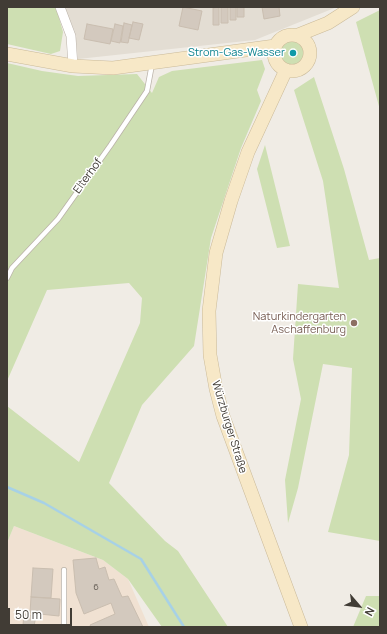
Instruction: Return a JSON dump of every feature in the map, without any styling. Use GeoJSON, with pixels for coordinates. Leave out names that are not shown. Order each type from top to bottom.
{"type":"FeatureCollection","features":[{"type":"Feature","properties":{"kind":"main road"},"geometry":{"type":"LineString","coordinates":[[298,35],[328,23],[354,7]]}},
{"type":"Feature","properties":{"kind":"main road"},"geometry":{"type":"LineString","coordinates":[[311,51],[308,43],[298,35],[292,34],[283,37],[275,50],[275,60],[284,69],[293,71],[305,66],[310,57],[315,40],[328,23]]}},
{"type":"Feature","properties":{"kind":"main road"},"geometry":{"type":"LineString","coordinates":[[7,54],[73,66],[113,68],[152,64],[258,47],[275,50]]}},
{"type":"Feature","properties":{"kind":"main road","name":"Würzburger Straße"},"geometry":{"type":"LineString","coordinates":[[284,69],[248,152],[231,201],[216,253],[209,311],[210,355],[216,389],[224,416],[301,627]]}},
{"type":"Feature","properties":{"kind":"street"},"geometry":{"type":"LineString","coordinates":[[60,7],[71,36],[73,66]]}},
{"type":"Feature","properties":{"kind":"lane","name":"Elterhof"},"geometry":{"type":"LineString","coordinates":[[7,278],[12,268],[58,219],[114,140],[147,91],[152,64]]}},
{"type":"Feature","properties":{"kind":"lane"},"geometry":{"type":"LineString","coordinates":[[64,570],[64,627]]}},
{"type":"Feature","properties":{"kind":"shaded area"},"geometry":{"type":"Polygon","coordinates":[[[64,7],[337,7],[255,40],[78,59],[75,32],[64,7]]]}},
{"type":"Feature","properties":{"kind":"shaded area"},"geometry":{"type":"Polygon","coordinates":[[[14,526],[103,560],[128,579],[149,627],[7,627],[7,543],[14,526]]]}},
{"type":"Feature","properties":{"kind":"green space"},"geometry":{"type":"Polygon","coordinates":[[[7,7],[56,7],[63,32],[60,51],[51,54],[7,44],[7,7]]]}},
{"type":"Feature","properties":{"kind":"green space"},"geometry":{"type":"Polygon","coordinates":[[[380,10],[380,110],[356,22],[380,10]]]}},
{"type":"Feature","properties":{"kind":"green space"},"geometry":{"type":"Polygon","coordinates":[[[293,40],[302,44],[306,53],[302,62],[293,66],[284,62],[280,53],[284,44],[293,40]]]}},
{"type":"Feature","properties":{"kind":"green space"},"geometry":{"type":"Polygon","coordinates":[[[262,60],[265,69],[257,90],[261,101],[241,148],[211,238],[194,346],[142,405],[109,483],[165,541],[178,551],[228,627],[162,627],[128,579],[103,560],[14,526],[7,543],[7,406],[79,462],[140,323],[142,298],[129,283],[47,290],[7,381],[7,63],[42,71],[78,76],[137,74],[152,93],[159,77],[172,71],[262,60]]]}},
{"type":"Feature","properties":{"kind":"green space"},"geometry":{"type":"Polygon","coordinates":[[[314,77],[344,169],[369,260],[380,258],[380,541],[328,532],[349,455],[352,368],[323,364],[298,488],[288,523],[285,480],[301,399],[293,359],[298,284],[339,288],[323,181],[294,90],[314,77]]]}},
{"type":"Feature","properties":{"kind":"green space"},"geometry":{"type":"Polygon","coordinates":[[[265,145],[290,246],[277,248],[257,169],[265,145]]]}},
{"type":"Feature","properties":{"kind":"green space"},"geometry":{"type":"Polygon","coordinates":[[[366,596],[380,596],[380,627],[353,627],[366,596]]]}},
{"type":"Feature","properties":{"kind":"building"},"geometry":{"type":"Polygon","coordinates":[[[183,7],[202,11],[198,30],[179,26],[183,7]]]}},
{"type":"Feature","properties":{"kind":"building"},"geometry":{"type":"Polygon","coordinates":[[[219,7],[219,25],[213,25],[213,8],[219,7]]]}},
{"type":"Feature","properties":{"kind":"building"},"geometry":{"type":"Polygon","coordinates":[[[221,7],[228,7],[228,23],[221,23],[221,7]]]}},
{"type":"Feature","properties":{"kind":"building"},"geometry":{"type":"Polygon","coordinates":[[[230,7],[236,7],[236,20],[230,20],[230,7]]]}},
{"type":"Feature","properties":{"kind":"building"},"geometry":{"type":"Polygon","coordinates":[[[237,7],[244,7],[244,17],[237,17],[237,7]]]}},
{"type":"Feature","properties":{"kind":"building"},"geometry":{"type":"Polygon","coordinates":[[[262,7],[279,7],[280,16],[264,19],[262,7]]]}},
{"type":"Feature","properties":{"kind":"building"},"geometry":{"type":"Polygon","coordinates":[[[133,22],[143,24],[139,40],[129,38],[133,22]]]}},
{"type":"Feature","properties":{"kind":"building"},"geometry":{"type":"Polygon","coordinates":[[[124,23],[132,25],[128,43],[121,42],[124,23]]]}},
{"type":"Feature","properties":{"kind":"building"},"geometry":{"type":"Polygon","coordinates":[[[87,24],[113,29],[110,44],[84,39],[87,24]]]}},
{"type":"Feature","properties":{"kind":"building"},"geometry":{"type":"Polygon","coordinates":[[[115,24],[123,26],[120,43],[111,41],[115,24]]]}},
{"type":"Feature","properties":{"kind":"building"},"geometry":{"type":"Polygon","coordinates":[[[96,558],[99,569],[105,567],[109,580],[114,579],[122,597],[128,596],[143,627],[91,627],[90,625],[115,614],[111,603],[84,614],[76,593],[73,560],[96,558]]]}},
{"type":"Feature","properties":{"kind":"building"},"geometry":{"type":"Polygon","coordinates":[[[33,568],[53,569],[51,598],[31,597],[33,568]]]}},
{"type":"Feature","properties":{"kind":"building"},"geometry":{"type":"Polygon","coordinates":[[[31,597],[60,599],[59,616],[30,613],[31,597]]]}},
{"type":"Feature","properties":{"kind":"building"},"geometry":{"type":"Polygon","coordinates":[[[24,614],[36,616],[34,626],[23,625],[24,614]]]}},
{"type":"Feature","properties":{"kind":"waterway"},"geometry":{"type":"LineString","coordinates":[[7,487],[44,503],[141,559],[184,627]]}},
{"type":"Feature","properties":{"kind":"place","name":"Strom-Gas-Wasser"},"geometry":{"type":"Point","coordinates":[293,53]}},
{"type":"Feature","properties":{"kind":"place","name":"Naturkindergarten Aschaffenburg"},"geometry":{"type":"Point","coordinates":[354,323]}}]}
